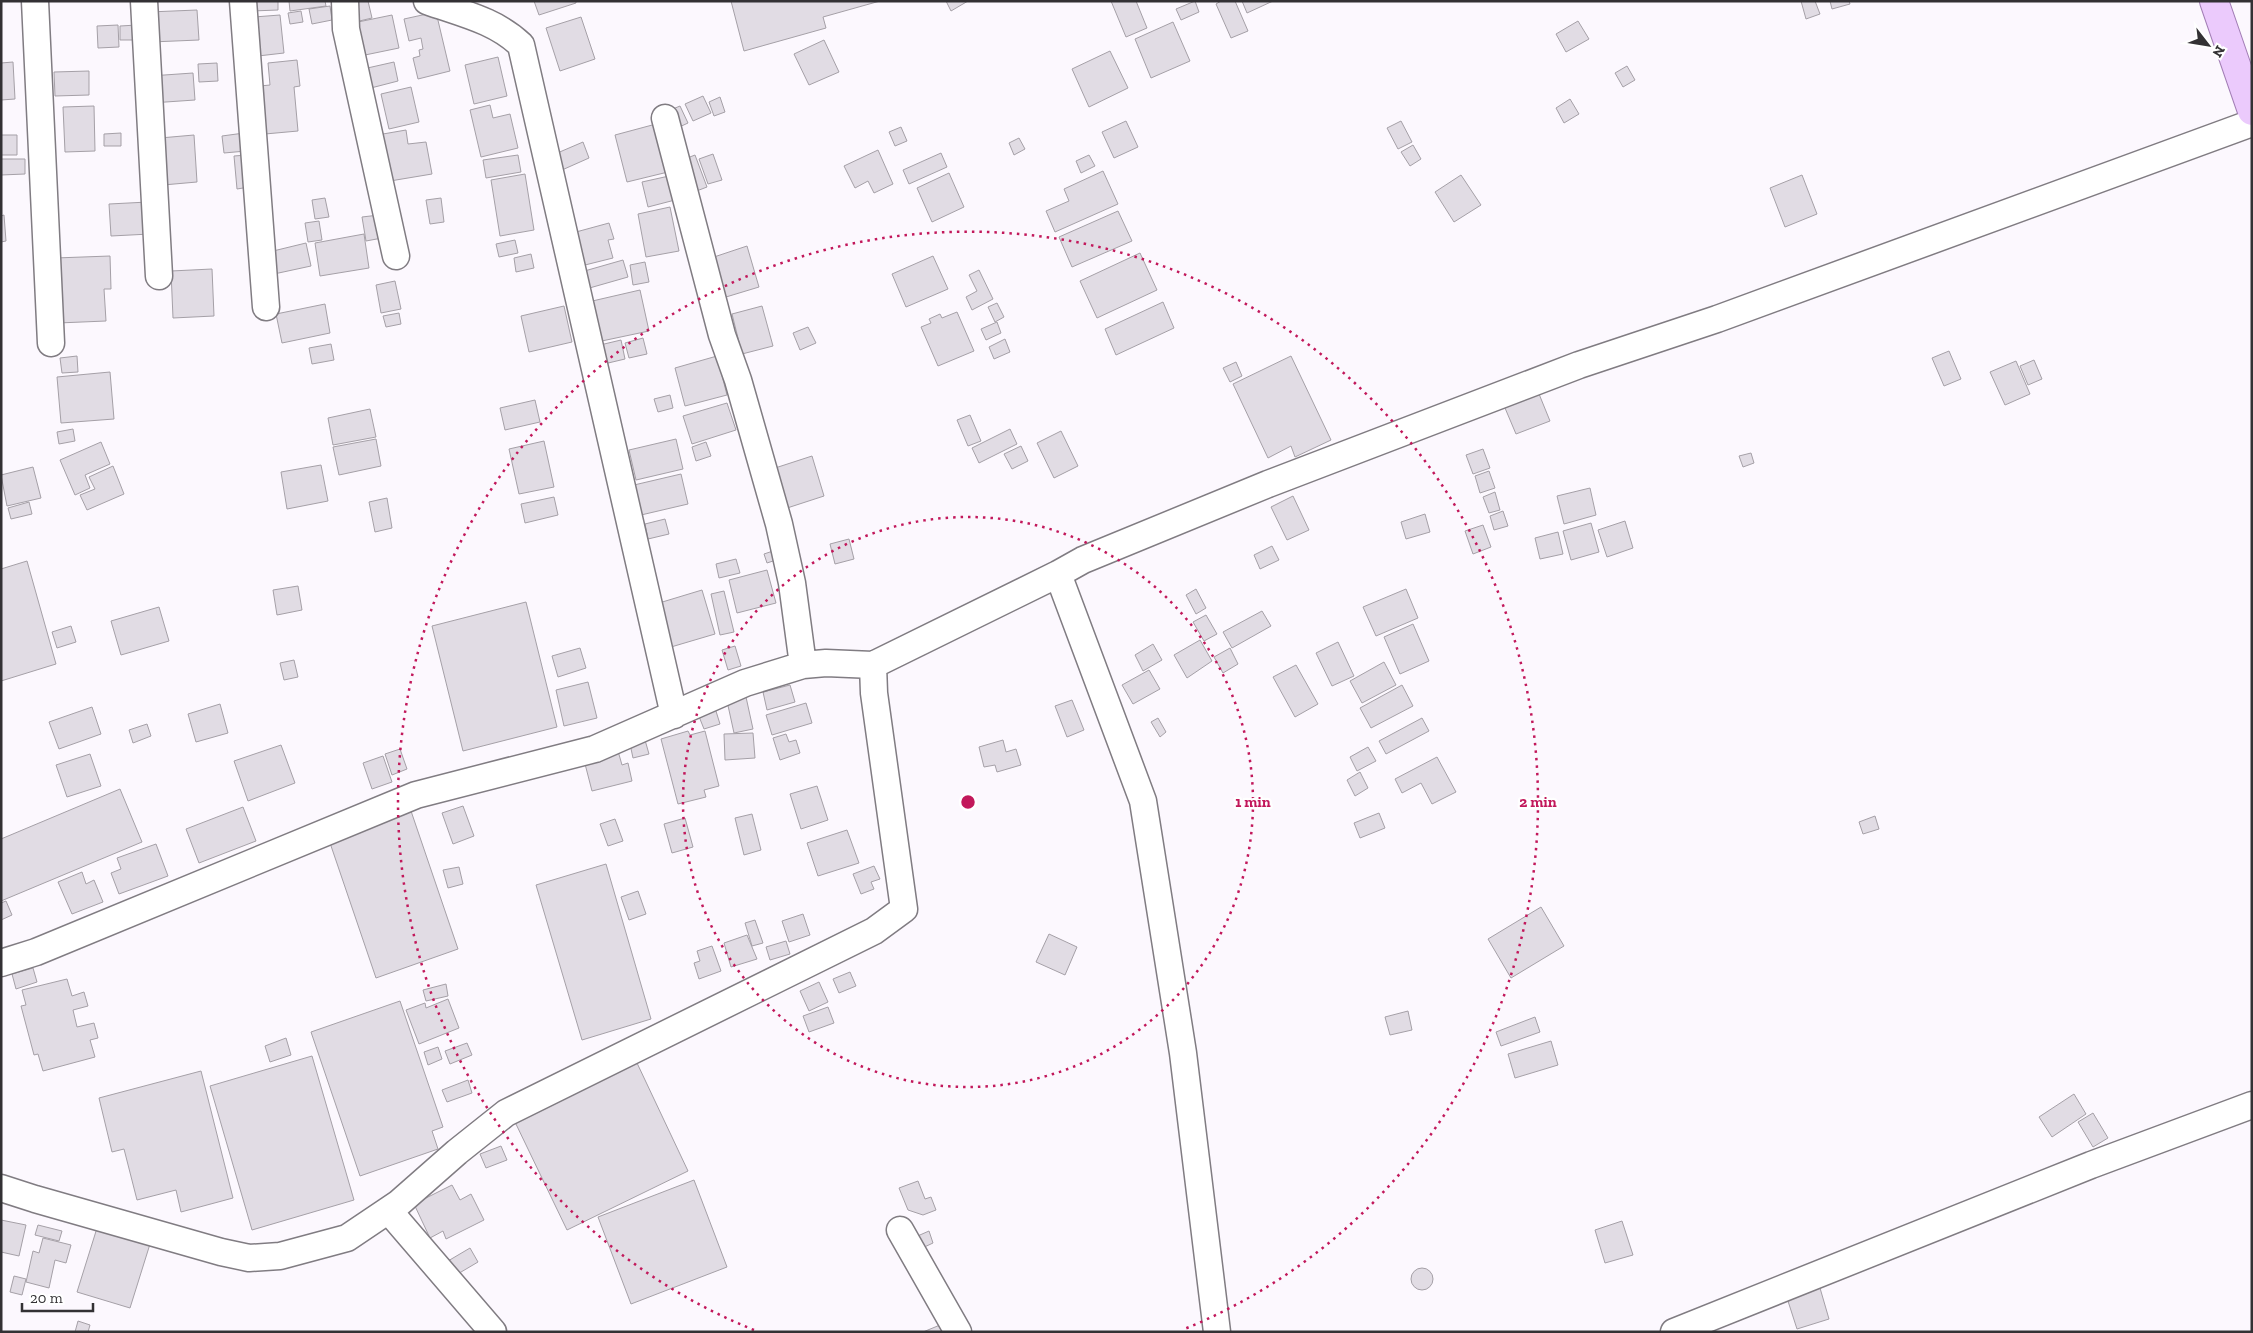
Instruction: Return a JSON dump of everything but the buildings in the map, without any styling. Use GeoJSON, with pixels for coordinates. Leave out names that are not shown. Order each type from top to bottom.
{"type":"FeatureCollection","features":[{"type":"Feature","properties":{"kind":"main road"},"geometry":{"type":"LineString","coordinates":[[2214,1],[2252,111]]}},
{"type":"Feature","properties":{"kind":"street"},"geometry":{"type":"LineString","coordinates":[[35,1],[51,343]]}},
{"type":"Feature","properties":{"kind":"street"},"geometry":{"type":"LineString","coordinates":[[144,1],[159,276]]}},
{"type":"Feature","properties":{"kind":"street"},"geometry":{"type":"LineString","coordinates":[[243,1],[266,307]]}},
{"type":"Feature","properties":{"kind":"street"},"geometry":{"type":"LineString","coordinates":[[345,1],[346,29],[396,256]]}},
{"type":"Feature","properties":{"kind":"street"},"geometry":{"type":"LineString","coordinates":[[427,1],[483,20],[509,33],[521,45],[674,715]]}},
{"type":"Feature","properties":{"kind":"street"},"geometry":{"type":"LineString","coordinates":[[665,118],[722,335],[738,380],[778,524],[792,583],[803,665]]}},
{"type":"Feature","properties":{"kind":"street"},"geometry":{"type":"LineString","coordinates":[[1,963],[36,952],[416,795],[594,749],[745,683],[803,665],[826,662],[872,665],[1083,560],[1268,484],[1579,365],[1717,320],[2252,122]]}},
{"type":"Feature","properties":{"kind":"street"},"geometry":{"type":"LineString","coordinates":[[1058,574],[1143,801],[1182,1053],[1217,1332]]}},
{"type":"Feature","properties":{"kind":"street"},"geometry":{"type":"LineString","coordinates":[[1,1188],[212,1250],[249,1258],[280,1256],[347,1238],[389,1211],[506,1113],[874,931],[904,909],[874,693],[872,665]]}},
{"type":"Feature","properties":{"kind":"street"},"geometry":{"type":"LineString","coordinates":[[1674,1332],[2081,1169],[2252,1105]]}},
{"type":"Feature","properties":{"kind":"street"},"geometry":{"type":"LineString","coordinates":[[389,1211],[493,1332]]}},
{"type":"Feature","properties":{"kind":"street"},"geometry":{"type":"LineString","coordinates":[[900,1230],[958,1332]]}}]}
